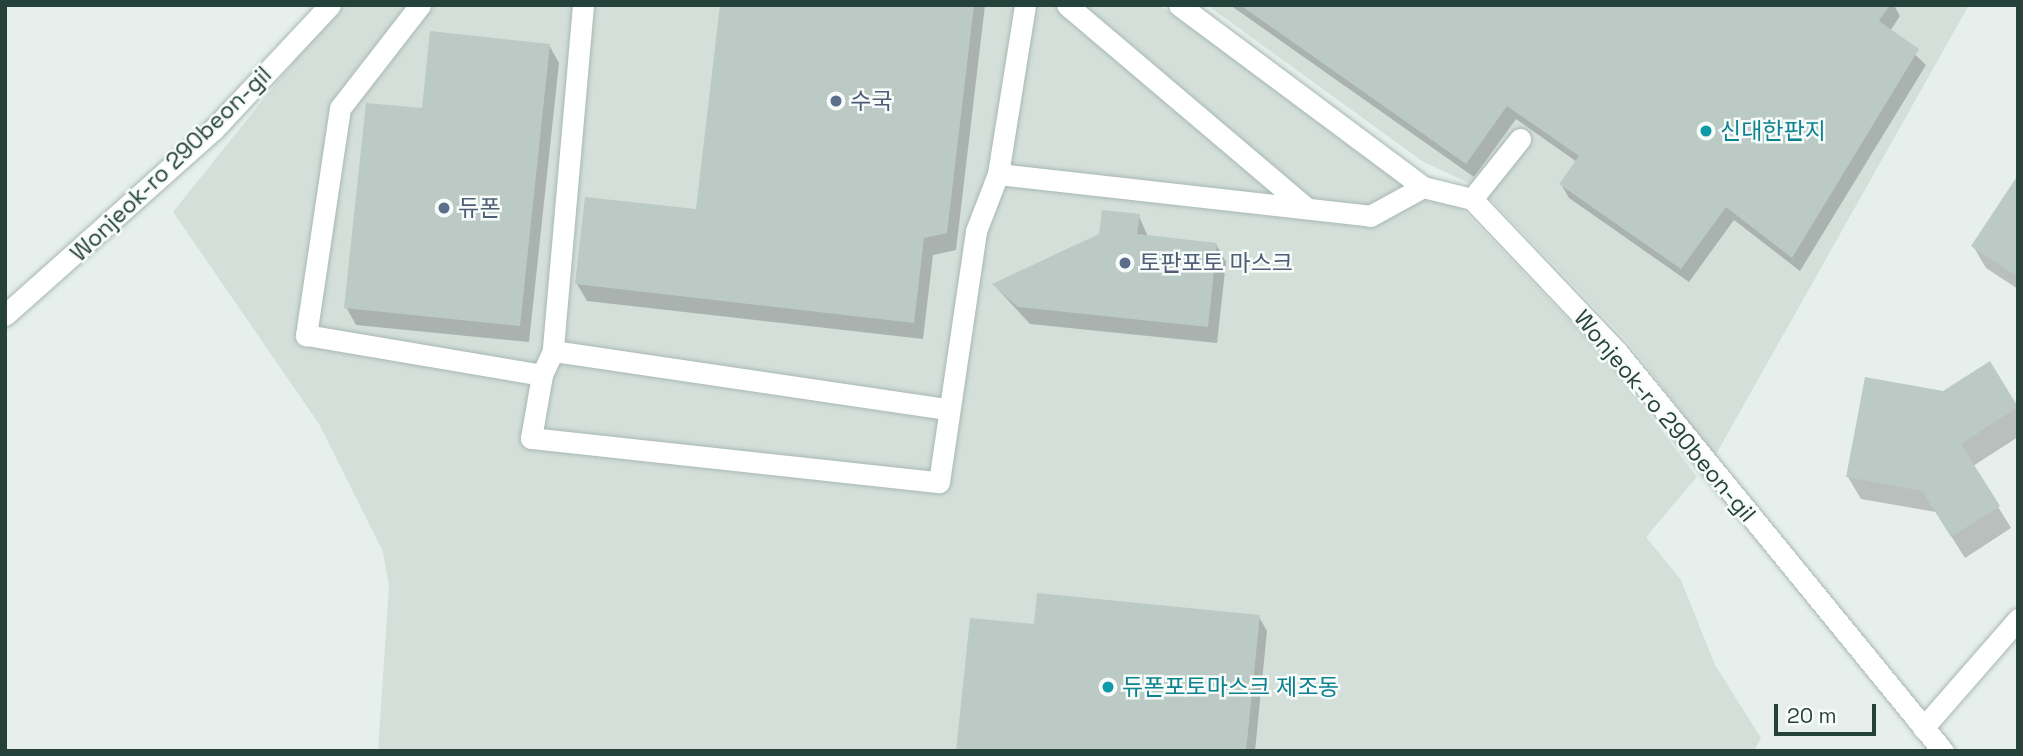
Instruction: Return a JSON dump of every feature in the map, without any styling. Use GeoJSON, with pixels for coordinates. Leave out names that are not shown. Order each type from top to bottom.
{"type":"FeatureCollection","features":[{"type":"Feature","properties":{"kind":"street","name":"Wonjeok-ro 290beon-gil"},"geometry":{"type":"LineString","coordinates":[[5,315],[213,130],[330,5]]}},
{"type":"Feature","properties":{"kind":"street"},"geometry":{"type":"LineString","coordinates":[[421,5],[340,107],[306,335],[542,375]]}},
{"type":"Feature","properties":{"kind":"street"},"geometry":{"type":"LineString","coordinates":[[583,5],[553,351],[542,375],[531,438],[939,482],[947,409],[976,231],[998,174],[1025,5]]}},
{"type":"Feature","properties":{"kind":"street"},"geometry":{"type":"LineString","coordinates":[[1067,5],[1305,207]]}},
{"type":"Feature","properties":{"kind":"street"},"geometry":{"type":"LineString","coordinates":[[1179,5],[1423,187],[1472,199],[1520,139]]}},
{"type":"Feature","properties":{"kind":"street"},"geometry":{"type":"LineString","coordinates":[[998,174],[1370,216],[1423,187]]}},
{"type":"Feature","properties":{"kind":"street","name":"Wonjeok-ro 290beon-gil"},"geometry":{"type":"LineString","coordinates":[[1472,199],[1618,353],[1943,751]]}},
{"type":"Feature","properties":{"kind":"street"},"geometry":{"type":"LineString","coordinates":[[553,351],[947,409]]}},
{"type":"Feature","properties":{"kind":"street"},"geometry":{"type":"LineString","coordinates":[[1923,729],[2018,620]]}},
{"type":"Feature","properties":{"kind":"shaded area","name":"수국"},"geometry":{"type":"Polygon","coordinates":[[[339,5],[1160,5],[1404,182],[1463,210],[1610,363],[1697,477],[1646,537],[1681,580],[1715,665],[1761,738],[1754,751],[378,751],[389,586],[383,552],[319,424],[173,212],[339,5]]]}},
{"type":"Feature","properties":{"kind":"shaded area","name":"신대한판지"},"geometry":{"type":"Polygon","coordinates":[[[1207,5],[1969,5],[1715,456],[1628,342],[1481,189],[1422,161],[1207,5]]]}},
{"type":"Feature","properties":{"kind":"building","name":"수국"},"geometry":{"type":"Polygon","coordinates":[[[720,5],[974,5],[947,233],[924,238],[914,323],[575,284],[585,197],[696,209],[720,5]]]}},
{"type":"Feature","properties":{"kind":"building","name":"신대한판지"},"geometry":{"type":"Polygon","coordinates":[[[1240,5],[1890,5],[1879,21],[1919,49],[1792,258],[1726,207],[1681,269],[1559,184],[1579,156],[1507,106],[1466,164],[1240,5]]]}},
{"type":"Feature","properties":{"kind":"building","name":"듀폰"},"geometry":{"type":"Polygon","coordinates":[[[430,31],[550,44],[520,326],[344,308],[366,103],[422,108],[430,31]]]}},
{"type":"Feature","properties":{"kind":"building"},"geometry":{"type":"Polygon","coordinates":[[[2018,175],[2018,277],[1971,246],[2018,175]]]}},
{"type":"Feature","properties":{"kind":"building","name":"토판포토 마스크"},"geometry":{"type":"Polygon","coordinates":[[[1102,210],[1140,214],[1137,234],[1217,243],[1208,327],[1018,307],[992,284],[1099,234],[1102,210]]]}},
{"type":"Feature","properties":{"kind":"building"},"geometry":{"type":"Polygon","coordinates":[[[1990,361],[2018,407],[1961,444],[2000,506],[1951,537],[1922,491],[1846,477],[1865,377],[1943,391],[1990,361]]]}},
{"type":"Feature","properties":{"kind":"building","name":"듀폰포토마스크 제조동"},"geometry":{"type":"Polygon","coordinates":[[[1037,593],[1260,615],[1246,751],[956,751],[970,618],[1034,624],[1037,593]]]}},
{"type":"Feature","properties":{"kind":"place","name":"수국"},"geometry":{"type":"Point","coordinates":[836,101]}},
{"type":"Feature","properties":{"kind":"place","name":"신대한판지"},"geometry":{"type":"Point","coordinates":[1706,131]}},
{"type":"Feature","properties":{"kind":"place","name":"듀폰"},"geometry":{"type":"Point","coordinates":[444,208]}},
{"type":"Feature","properties":{"kind":"place","name":"토판포토 마스크"},"geometry":{"type":"Point","coordinates":[1125,263]}},
{"type":"Feature","properties":{"kind":"place","name":"듀폰포토마스크 제조동"},"geometry":{"type":"Point","coordinates":[1108,687]}}]}
